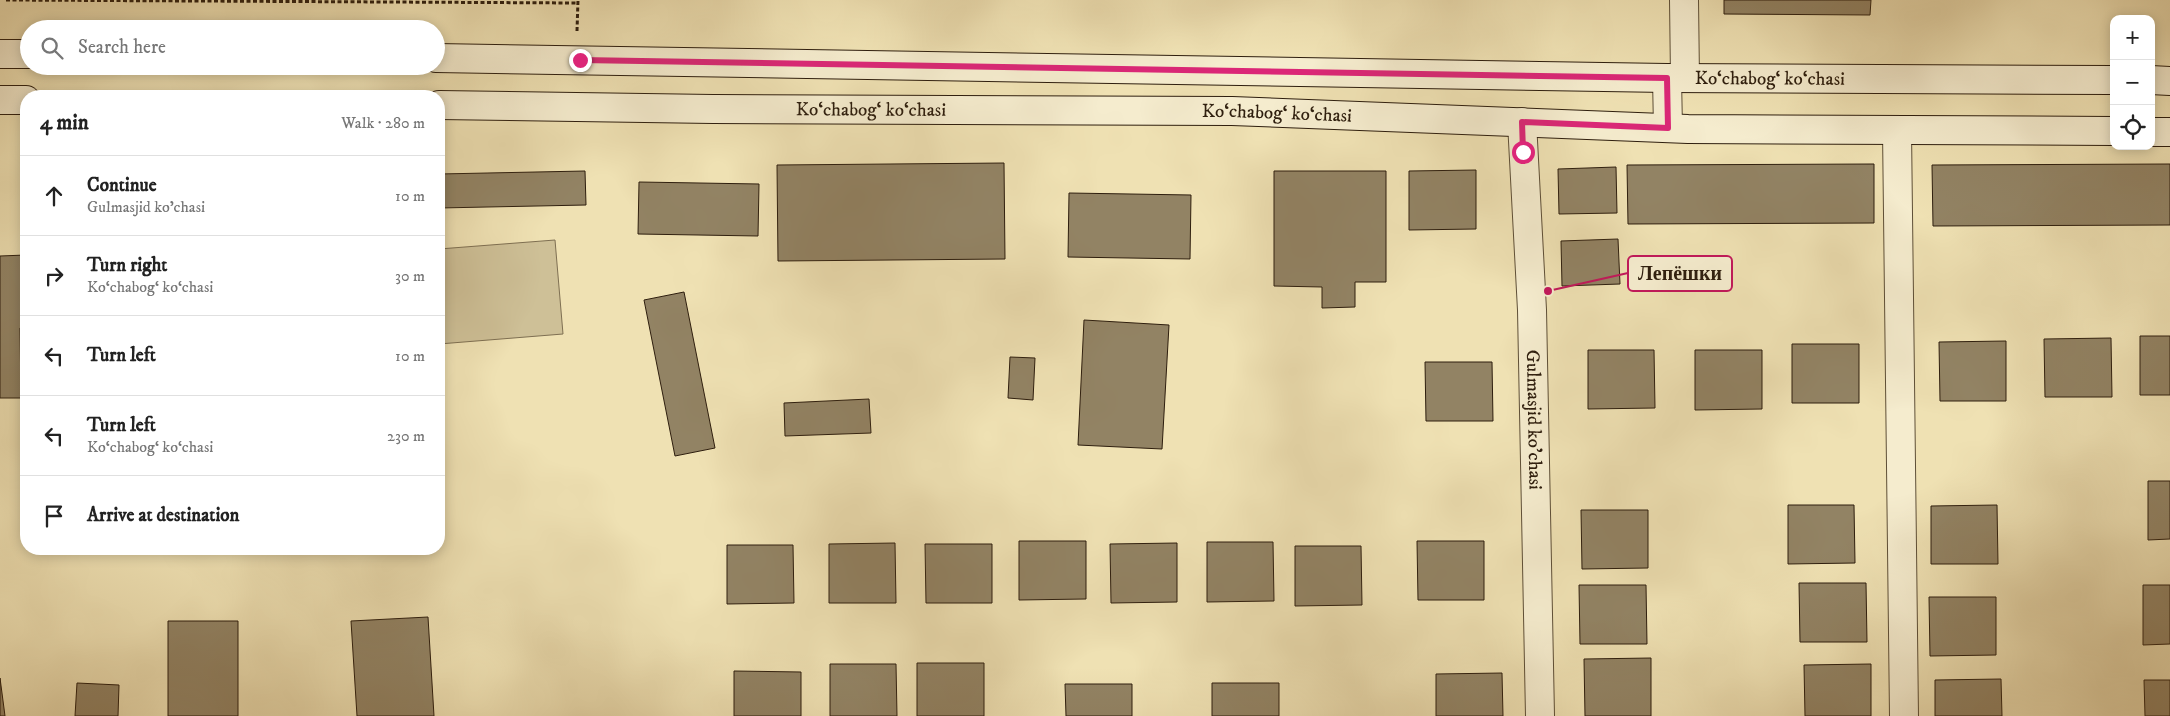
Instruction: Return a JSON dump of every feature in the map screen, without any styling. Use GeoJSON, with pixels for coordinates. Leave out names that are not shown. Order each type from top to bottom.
{"type":"FeatureCollection","features":[{"type":"Feature","properties":{"kind":"main road"},"geometry":{"type":"LineString","coordinates":[[1668,128],[1676,78],[1684,0]]}},
{"type":"Feature","properties":{"kind":"main road"},"geometry":{"type":"LineString","coordinates":[[0,54],[20,54]]}},
{"type":"Feature","properties":{"kind":"main road","name":"Ko‘chabog‘ ko‘chasi"},"geometry":{"type":"LineString","coordinates":[[445,58],[1676,78],[2110,80]]}},
{"type":"Feature","properties":{"kind":"main road"},"geometry":{"type":"LineString","coordinates":[[2155,80],[2170,81]]}},
{"type":"Feature","properties":{"kind":"main road"},"geometry":{"type":"LineString","coordinates":[[0,100],[20,100]]}},
{"type":"Feature","properties":{"kind":"main road","name":"Ko‘chabog‘ ko‘chasi"},"geometry":{"type":"LineString","coordinates":[[445,106],[1232,111],[1668,128],[2110,131]]}},
{"type":"Feature","properties":{"kind":"main road","name":"Gulmasjid ko'chasi"},"geometry":{"type":"LineString","coordinates":[[1522,122],[1532,310],[1540,716]]}},
{"type":"Feature","properties":{"kind":"main road"},"geometry":{"type":"LineString","coordinates":[[1897,130],[1904,716]]}},
{"type":"Feature","properties":{"kind":"main road"},"geometry":{"type":"LineString","coordinates":[[2155,132],[2170,132]]}},
{"type":"Feature","properties":{"kind":"path"},"geometry":{"type":"LineString","coordinates":[[6,0],[578,2],[577,31]]}},
{"type":"Feature","properties":{"kind":"shaded area"},"geometry":{"type":"Polygon","coordinates":[[[555,240],[563,334],[445,344],[445,249],[555,240]]]}},
{"type":"Feature","properties":{"kind":"building"},"geometry":{"type":"Polygon","coordinates":[[[1724,0],[1871,0],[1870,15],[1724,14],[1724,0]]]}},
{"type":"Feature","properties":{"kind":"building"},"geometry":{"type":"Polygon","coordinates":[[[1004,163],[1005,259],[778,261],[777,165],[1004,163]]]}},
{"type":"Feature","properties":{"kind":"building"},"geometry":{"type":"Polygon","coordinates":[[[1874,164],[1874,223],[1628,224],[1627,165],[1874,164]]]}},
{"type":"Feature","properties":{"kind":"building"},"geometry":{"type":"Polygon","coordinates":[[[2170,164],[2170,225],[1933,226],[1932,165],[2170,164]]]}},
{"type":"Feature","properties":{"kind":"building"},"geometry":{"type":"Polygon","coordinates":[[[1616,167],[1617,213],[1559,214],[1558,169],[1616,167]]]}},
{"type":"Feature","properties":{"kind":"building"},"geometry":{"type":"Polygon","coordinates":[[[1476,170],[1476,229],[1409,230],[1409,171],[1476,170]]]}},
{"type":"Feature","properties":{"kind":"building"},"geometry":{"type":"Polygon","coordinates":[[[585,171],[586,205],[445,208],[445,174],[585,171]]]}},
{"type":"Feature","properties":{"kind":"building"},"geometry":{"type":"Polygon","coordinates":[[[1274,171],[1386,171],[1386,282],[1355,282],[1355,307],[1322,308],[1322,287],[1274,286],[1274,171]]]}},
{"type":"Feature","properties":{"kind":"building"},"geometry":{"type":"Polygon","coordinates":[[[639,182],[759,184],[758,236],[638,234],[639,182]]]}},
{"type":"Feature","properties":{"kind":"building"},"geometry":{"type":"Polygon","coordinates":[[[1069,193],[1191,195],[1190,259],[1068,257],[1069,193]]]}},
{"type":"Feature","properties":{"kind":"building"},"geometry":{"type":"Polygon","coordinates":[[[1618,239],[1620,284],[1562,286],[1561,241],[1618,239]]]}},
{"type":"Feature","properties":{"kind":"building"},"geometry":{"type":"Polygon","coordinates":[[[20,255],[20,398],[0,398],[0,256],[20,255]]]}},
{"type":"Feature","properties":{"kind":"building"},"geometry":{"type":"Polygon","coordinates":[[[684,292],[715,448],[675,456],[644,300],[684,292]]]}},
{"type":"Feature","properties":{"kind":"building"},"geometry":{"type":"Polygon","coordinates":[[[1084,320],[1169,325],[1162,449],[1078,445],[1084,320]]]}},
{"type":"Feature","properties":{"kind":"building"},"geometry":{"type":"Polygon","coordinates":[[[2140,336],[2170,336],[2170,395],[2140,395],[2140,336]]]}},
{"type":"Feature","properties":{"kind":"building"},"geometry":{"type":"Polygon","coordinates":[[[2111,338],[2112,397],[2045,397],[2044,339],[2111,338]]]}},
{"type":"Feature","properties":{"kind":"building"},"geometry":{"type":"Polygon","coordinates":[[[2006,341],[2006,401],[1940,401],[1939,342],[2006,341]]]}},
{"type":"Feature","properties":{"kind":"building"},"geometry":{"type":"Polygon","coordinates":[[[1792,344],[1859,344],[1859,403],[1792,403],[1792,344]]]}},
{"type":"Feature","properties":{"kind":"building"},"geometry":{"type":"Polygon","coordinates":[[[1588,350],[1654,350],[1655,408],[1588,409],[1588,350]]]}},
{"type":"Feature","properties":{"kind":"building"},"geometry":{"type":"Polygon","coordinates":[[[1695,350],[1762,350],[1762,409],[1695,410],[1695,350]]]}},
{"type":"Feature","properties":{"kind":"building"},"geometry":{"type":"Polygon","coordinates":[[[1010,357],[1035,358],[1033,400],[1008,398],[1010,357]]]}},
{"type":"Feature","properties":{"kind":"building"},"geometry":{"type":"Polygon","coordinates":[[[1425,362],[1492,362],[1493,421],[1426,421],[1425,362]]]}},
{"type":"Feature","properties":{"kind":"building"},"geometry":{"type":"Polygon","coordinates":[[[869,399],[871,433],[785,436],[784,403],[869,399]]]}},
{"type":"Feature","properties":{"kind":"building"},"geometry":{"type":"Polygon","coordinates":[[[2148,481],[2170,481],[2170,539],[2148,540],[2148,481]]]}},
{"type":"Feature","properties":{"kind":"building"},"geometry":{"type":"Polygon","coordinates":[[[1788,505],[1854,505],[1855,563],[1788,564],[1788,505]]]}},
{"type":"Feature","properties":{"kind":"building"},"geometry":{"type":"Polygon","coordinates":[[[1997,505],[1998,564],[1931,564],[1931,506],[1997,505]]]}},
{"type":"Feature","properties":{"kind":"building"},"geometry":{"type":"Polygon","coordinates":[[[1581,510],[1648,510],[1648,568],[1582,569],[1581,510]]]}},
{"type":"Feature","properties":{"kind":"building"},"geometry":{"type":"Polygon","coordinates":[[[1019,541],[1086,541],[1086,599],[1019,600],[1019,541]]]}},
{"type":"Feature","properties":{"kind":"building"},"geometry":{"type":"Polygon","coordinates":[[[1417,541],[1484,541],[1484,600],[1418,600],[1417,541]]]}},
{"type":"Feature","properties":{"kind":"building"},"geometry":{"type":"Polygon","coordinates":[[[1207,542],[1273,542],[1274,601],[1207,602],[1207,542]]]}},
{"type":"Feature","properties":{"kind":"building"},"geometry":{"type":"Polygon","coordinates":[[[895,543],[896,603],[829,603],[829,544],[895,543]]]}},
{"type":"Feature","properties":{"kind":"building"},"geometry":{"type":"Polygon","coordinates":[[[1177,543],[1177,602],[1111,603],[1110,544],[1177,543]]]}},
{"type":"Feature","properties":{"kind":"building"},"geometry":{"type":"Polygon","coordinates":[[[925,544],[992,544],[992,603],[926,603],[925,544]]]}},
{"type":"Feature","properties":{"kind":"building"},"geometry":{"type":"Polygon","coordinates":[[[727,545],[793,545],[794,603],[727,604],[727,545]]]}},
{"type":"Feature","properties":{"kind":"building"},"geometry":{"type":"Polygon","coordinates":[[[1295,546],[1361,546],[1362,605],[1295,606],[1295,546]]]}},
{"type":"Feature","properties":{"kind":"building"},"geometry":{"type":"Polygon","coordinates":[[[1799,583],[1866,583],[1867,642],[1800,642],[1799,583]]]}},
{"type":"Feature","properties":{"kind":"building"},"geometry":{"type":"Polygon","coordinates":[[[1579,585],[1646,585],[1647,644],[1580,644],[1579,585]]]}},
{"type":"Feature","properties":{"kind":"building"},"geometry":{"type":"Polygon","coordinates":[[[2143,585],[2170,585],[2170,644],[2143,645],[2143,585]]]}},
{"type":"Feature","properties":{"kind":"building"},"geometry":{"type":"Polygon","coordinates":[[[1929,597],[1996,597],[1996,655],[1930,656],[1929,597]]]}},
{"type":"Feature","properties":{"kind":"building"},"geometry":{"type":"Polygon","coordinates":[[[428,617],[434,716],[357,716],[351,621],[428,617]]]}},
{"type":"Feature","properties":{"kind":"building"},"geometry":{"type":"Polygon","coordinates":[[[168,621],[238,621],[238,716],[168,716],[168,621]]]}},
{"type":"Feature","properties":{"kind":"building"},"geometry":{"type":"Polygon","coordinates":[[[1651,658],[1651,716],[1585,716],[1584,659],[1651,658]]]}},
{"type":"Feature","properties":{"kind":"building"},"geometry":{"type":"Polygon","coordinates":[[[917,663],[984,663],[984,716],[917,716],[917,663]]]}},
{"type":"Feature","properties":{"kind":"building"},"geometry":{"type":"Polygon","coordinates":[[[830,664],[896,664],[897,716],[830,716],[830,664]]]}},
{"type":"Feature","properties":{"kind":"building"},"geometry":{"type":"Polygon","coordinates":[[[1871,664],[1871,716],[1805,716],[1804,665],[1871,664]]]}},
{"type":"Feature","properties":{"kind":"building"},"geometry":{"type":"Polygon","coordinates":[[[734,671],[801,672],[801,716],[734,716],[734,671]]]}},
{"type":"Feature","properties":{"kind":"building"},"geometry":{"type":"Polygon","coordinates":[[[1502,673],[1503,716],[1436,716],[1436,674],[1502,673]]]}},
{"type":"Feature","properties":{"kind":"building"},"geometry":{"type":"Polygon","coordinates":[[[0,678],[5,716],[0,716],[0,678]]]}},
{"type":"Feature","properties":{"kind":"building"},"geometry":{"type":"Polygon","coordinates":[[[2001,679],[2002,716],[1935,716],[1935,680],[2001,679]]]}},
{"type":"Feature","properties":{"kind":"building"},"geometry":{"type":"Polygon","coordinates":[[[2144,680],[2170,680],[2170,716],[2145,716],[2144,680]]]}},
{"type":"Feature","properties":{"kind":"building"},"geometry":{"type":"Polygon","coordinates":[[[77,683],[119,685],[118,716],[75,716],[77,683]]]}},
{"type":"Feature","properties":{"kind":"building"},"geometry":{"type":"Polygon","coordinates":[[[1212,683],[1279,683],[1279,716],[1212,716],[1212,683]]]}},
{"type":"Feature","properties":{"kind":"building"},"geometry":{"type":"Polygon","coordinates":[[[1065,684],[1132,684],[1132,716],[1066,716],[1065,684]]]}},
{"type":"Feature","properties":{"kind":"place","name":"Лепёшки"},"geometry":{"type":"Point","coordinates":[1548,291]}},
{"type":"Feature","properties":{"kind":"route"},"geometry":{"type":"LineString","coordinates":[[580,60],[1667,78],[1668,128],[1522,122],[1523,152]]}}]}
